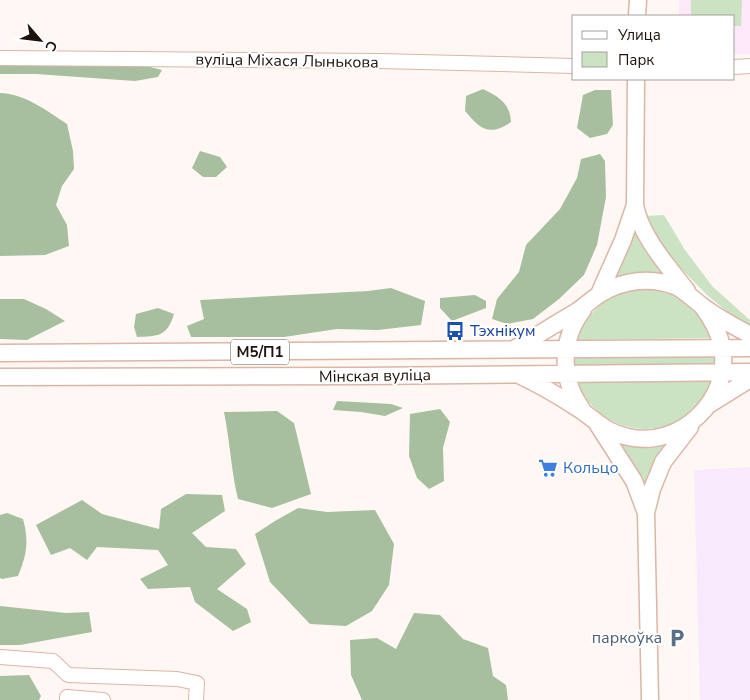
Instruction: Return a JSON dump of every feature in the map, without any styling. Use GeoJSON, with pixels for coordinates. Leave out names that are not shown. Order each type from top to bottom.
{"type":"FeatureCollection","features":[{"type":"Feature","properties":{"kind":"main road"},"geometry":{"type":"LineString","coordinates":[[637,15],[638,0]]}},
{"type":"Feature","properties":{"kind":"main road"},"geometry":{"type":"LineString","coordinates":[[636,80],[636,212],[652,242],[712,318],[722,348],[722,372],[717,390],[708,406],[663,462],[652,489],[646,513],[650,700]]}},
{"type":"Feature","properties":{"kind":"main road"},"geometry":{"type":"LineString","coordinates":[[599,294],[623,240],[635,205]]}},
{"type":"Feature","properties":{"kind":"main road"},"geometry":{"type":"LineString","coordinates":[[514,349],[586,305],[599,294],[629,282],[645,280],[661,282],[676,287],[750,335]]}},
{"type":"Feature","properties":{"kind":"main road"},"geometry":{"type":"LineString","coordinates":[[586,305],[576,318],[569,333],[566,349],[566,374],[570,388],[576,401],[591,418],[634,481],[646,513]]}},
{"type":"Feature","properties":{"kind":"main road","name":"Мінская вуліца"},"geometry":{"type":"LineString","coordinates":[[0,353],[750,348]]}},
{"type":"Feature","properties":{"kind":"main road","name":"Мінская вуліца"},"geometry":{"type":"LineString","coordinates":[[0,377],[750,372]]}},
{"type":"Feature","properties":{"kind":"main road"},"geometry":{"type":"LineString","coordinates":[[517,374],[553,393],[612,432],[629,438],[647,439],[665,436],[682,429],[696,419]]}},
{"type":"Feature","properties":{"kind":"main road"},"geometry":{"type":"LineString","coordinates":[[708,406],[750,379]]}},
{"type":"Feature","properties":{"kind":"street","name":"вуліца Міхася Лынькова"},"geometry":{"type":"LineString","coordinates":[[0,58],[379,61],[572,66]]}},
{"type":"Feature","properties":{"kind":"street"},"geometry":{"type":"LineString","coordinates":[[735,67],[750,66]]}},
{"type":"Feature","properties":{"kind":"street"},"geometry":{"type":"LineString","coordinates":[[0,657],[53,661],[68,675],[178,679],[197,683],[196,700]]}},
{"type":"Feature","properties":{"kind":"street"},"geometry":{"type":"LineString","coordinates":[[68,675],[67,699],[103,700]]}},
{"type":"Feature","properties":{"kind":"shaded area"},"geometry":{"type":"Polygon","coordinates":[[[679,0],[750,0],[750,54],[735,54],[735,15],[679,15],[679,0]]]}},
{"type":"Feature","properties":{"kind":"shaded area"},"geometry":{"type":"Polygon","coordinates":[[[750,467],[750,700],[700,700],[694,470],[750,467]]]}},
{"type":"Feature","properties":{"kind":"green space"},"geometry":{"type":"Polygon","coordinates":[[[691,0],[742,0],[741,26],[735,26],[735,15],[691,15],[691,0]]]}},
{"type":"Feature","properties":{"kind":"green space"},"geometry":{"type":"Polygon","coordinates":[[[0,63],[129,65],[162,70],[158,77],[135,81],[36,74],[0,74],[0,63]]]}},
{"type":"Feature","properties":{"kind":"green space"},"geometry":{"type":"Polygon","coordinates":[[[483,89],[503,101],[510,115],[511,122],[497,129],[485,129],[465,111],[466,96],[483,89]]]}},
{"type":"Feature","properties":{"kind":"green space"},"geometry":{"type":"Polygon","coordinates":[[[595,90],[611,90],[613,125],[607,134],[590,138],[577,128],[583,95],[595,90]]]}},
{"type":"Feature","properties":{"kind":"green space"},"geometry":{"type":"Polygon","coordinates":[[[0,93],[18,96],[27,100],[67,124],[73,151],[74,169],[62,186],[56,205],[67,225],[69,246],[45,255],[0,256],[0,93]]]}},
{"type":"Feature","properties":{"kind":"green space"},"geometry":{"type":"Polygon","coordinates":[[[200,151],[220,157],[227,167],[216,177],[203,177],[192,168],[200,151]]]}},
{"type":"Feature","properties":{"kind":"green space"},"geometry":{"type":"Polygon","coordinates":[[[600,154],[605,161],[606,197],[597,245],[584,275],[559,299],[533,319],[507,324],[492,319],[497,299],[519,272],[526,245],[560,209],[577,178],[581,159],[600,154]]]}},
{"type":"Feature","properties":{"kind":"green space"},"geometry":{"type":"Polygon","coordinates":[[[664,215],[685,250],[713,287],[750,320],[750,330],[707,295],[665,252],[643,216],[664,215]]]}},
{"type":"Feature","properties":{"kind":"green space"},"geometry":{"type":"Polygon","coordinates":[[[634,221],[669,276],[639,273],[610,280],[634,221]]]}},
{"type":"Feature","properties":{"kind":"green space"},"geometry":{"type":"Polygon","coordinates":[[[391,288],[425,301],[421,325],[378,330],[337,329],[284,337],[191,337],[187,326],[204,319],[200,300],[368,291],[391,288]]]}},
{"type":"Feature","properties":{"kind":"green space"},"geometry":{"type":"Polygon","coordinates":[[[642,289],[666,293],[685,302],[699,317],[711,338],[576,340],[587,320],[601,304],[619,294],[642,289]]]}},
{"type":"Feature","properties":{"kind":"green space"},"geometry":{"type":"Polygon","coordinates":[[[475,295],[486,301],[486,308],[452,321],[440,308],[440,298],[475,295]]]}},
{"type":"Feature","properties":{"kind":"green space"},"geometry":{"type":"Polygon","coordinates":[[[0,299],[24,299],[46,309],[65,321],[27,340],[0,339],[0,299]]]}},
{"type":"Feature","properties":{"kind":"green space"},"geometry":{"type":"Polygon","coordinates":[[[158,308],[174,314],[168,327],[161,334],[137,337],[134,327],[136,314],[158,308]]]}},
{"type":"Feature","properties":{"kind":"green space"},"geometry":{"type":"Polygon","coordinates":[[[714,353],[714,368],[575,369],[574,355],[714,353]]]}},
{"type":"Feature","properties":{"kind":"green space"},"geometry":{"type":"Polygon","coordinates":[[[712,379],[706,393],[697,406],[682,418],[666,426],[648,429],[630,427],[613,421],[598,412],[586,398],[577,381],[712,379]]]}},
{"type":"Feature","properties":{"kind":"green space"},"geometry":{"type":"Polygon","coordinates":[[[337,401],[391,404],[403,408],[385,416],[333,410],[337,401]]]}},
{"type":"Feature","properties":{"kind":"green space"},"geometry":{"type":"Polygon","coordinates":[[[440,409],[450,422],[443,448],[444,481],[429,489],[417,478],[409,456],[410,414],[440,409]]]}},
{"type":"Feature","properties":{"kind":"green space"},"geometry":{"type":"Polygon","coordinates":[[[277,411],[294,423],[311,494],[272,508],[238,499],[224,412],[277,411]]]}},
{"type":"Feature","properties":{"kind":"green space"},"geometry":{"type":"Polygon","coordinates":[[[614,437],[674,439],[644,494],[614,437]]]}},
{"type":"Feature","properties":{"kind":"green space"},"geometry":{"type":"Polygon","coordinates":[[[186,494],[222,495],[225,511],[192,533],[206,547],[236,549],[246,564],[217,589],[247,609],[251,622],[233,631],[195,602],[190,587],[148,589],[140,579],[168,565],[158,550],[97,547],[87,560],[70,548],[51,555],[36,525],[82,500],[102,514],[159,529],[161,509],[186,494]]]}},
{"type":"Feature","properties":{"kind":"green space"},"geometry":{"type":"Polygon","coordinates":[[[298,508],[327,512],[375,510],[394,544],[389,585],[372,611],[346,626],[310,624],[270,582],[255,534],[298,508]]]}},
{"type":"Feature","properties":{"kind":"green space"},"geometry":{"type":"Polygon","coordinates":[[[7,513],[23,519],[26,548],[18,576],[2,579],[0,578],[0,515],[7,513]]]}},
{"type":"Feature","properties":{"kind":"green space"},"geometry":{"type":"Polygon","coordinates":[[[0,606],[66,613],[89,612],[92,632],[20,645],[0,645],[0,606]]]}},
{"type":"Feature","properties":{"kind":"green space"},"geometry":{"type":"Polygon","coordinates":[[[414,613],[440,615],[463,639],[488,648],[493,676],[506,685],[508,700],[362,700],[351,675],[350,640],[377,638],[396,649],[414,613]]]}},
{"type":"Feature","properties":{"kind":"green space"},"geometry":{"type":"Polygon","coordinates":[[[29,675],[41,696],[39,700],[0,700],[0,676],[29,675]]]}},
{"type":"Feature","properties":{"kind":"place","name":"Тэхнікум"},"geometry":{"type":"Point","coordinates":[455,331]}},
{"type":"Feature","properties":{"kind":"place","name":"Кольцо"},"geometry":{"type":"Point","coordinates":[548,468]}},
{"type":"Feature","properties":{"kind":"place","name":"паркоўка"},"geometry":{"type":"Point","coordinates":[677,638]}}]}
